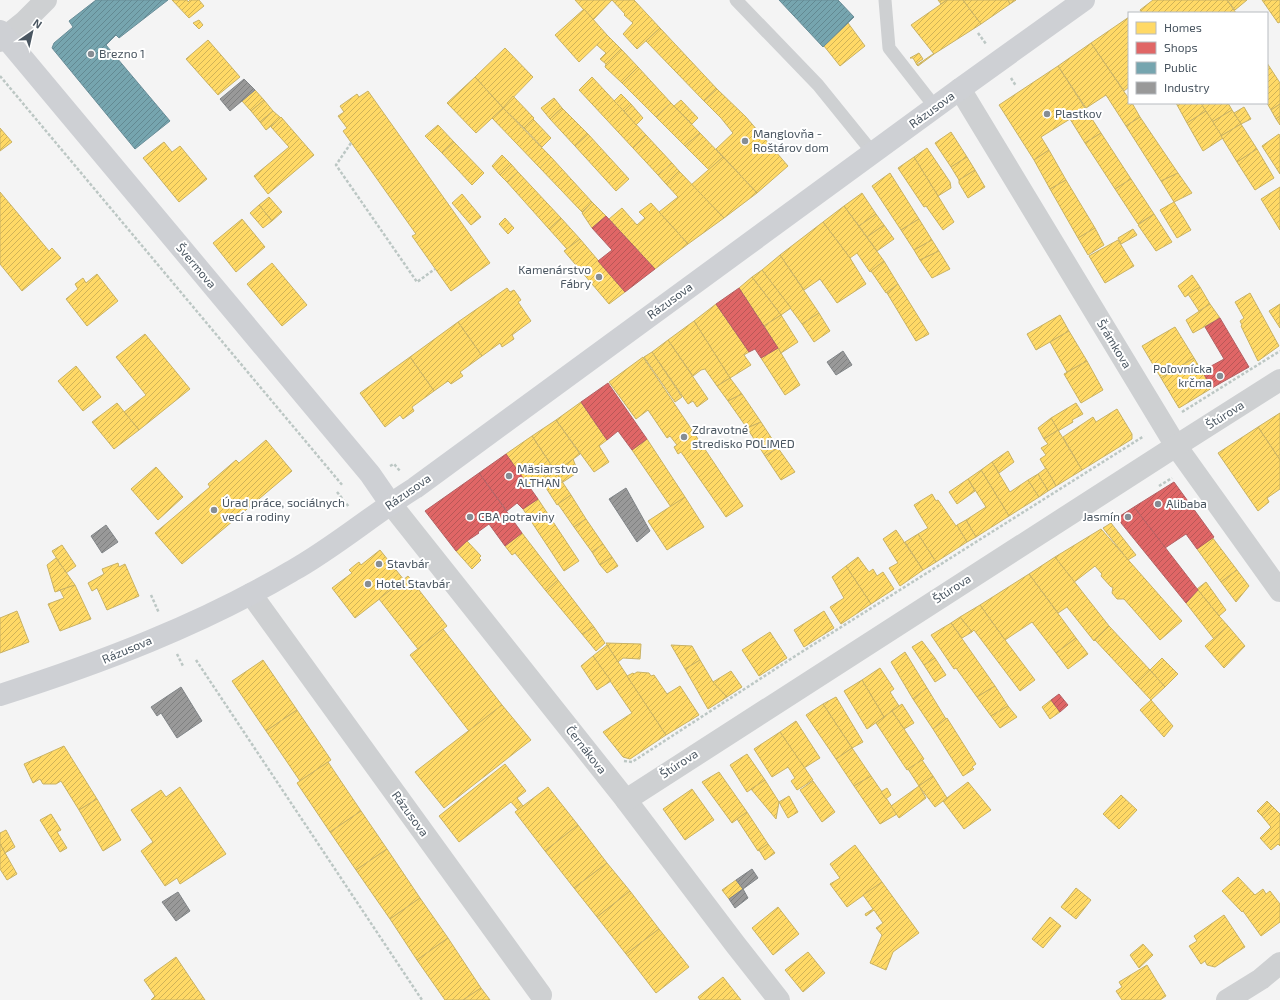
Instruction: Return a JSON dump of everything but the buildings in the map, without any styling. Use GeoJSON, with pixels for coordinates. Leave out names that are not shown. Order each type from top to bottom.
{"type":"FeatureCollection","features":[{"type":"Feature","properties":{"kind":"main road","name":"Rázusova"},"geometry":{"type":"LineString","coordinates":[[0,695],[100,661],[205,616],[294,571],[362,525],[390,503],[415,488],[935,107],[1084,0]]}},
{"type":"Feature","properties":{"kind":"main road","name":"Švermova"},"geometry":{"type":"LineString","coordinates":[[2,36],[370,474],[390,503]]}},
{"type":"Feature","properties":{"kind":"street"},"geometry":{"type":"LineString","coordinates":[[2,36],[25,21],[46,0]]}},
{"type":"Feature","properties":{"kind":"street","name":"Šrámkova"},"geometry":{"type":"LineString","coordinates":[[960,89],[1176,446],[1280,590]]}},
{"type":"Feature","properties":{"kind":"street","name":"Štúrova"},"geometry":{"type":"LineString","coordinates":[[626,800],[1280,380]]}},
{"type":"Feature","properties":{"kind":"street","name":"Černákova"},"geometry":{"type":"LineString","coordinates":[[390,503],[626,800],[779,1000]]}},
{"type":"Feature","properties":{"kind":"street","name":"Rázusova"},"geometry":{"type":"LineString","coordinates":[[251,594],[543,997]]}},
{"type":"Feature","properties":{"kind":"street"},"geometry":{"type":"LineString","coordinates":[[1227,1000],[1261,978],[1280,963]]}},
{"type":"Feature","properties":{"kind":"lane"},"geometry":{"type":"LineString","coordinates":[[736,0],[818,85],[873,153]]}},
{"type":"Feature","properties":{"kind":"lane"},"geometry":{"type":"LineString","coordinates":[[885,0],[889,48],[935,107]]}},
{"type":"Feature","properties":{"kind":"path"},"geometry":{"type":"LineString","coordinates":[[978,33],[988,48]]}},
{"type":"Feature","properties":{"kind":"path"},"geometry":{"type":"LineString","coordinates":[[0,76],[343,486]]}},
{"type":"Feature","properties":{"kind":"path"},"geometry":{"type":"LineString","coordinates":[[351,143],[336,165],[417,282],[435,269]]}},
{"type":"Feature","properties":{"kind":"path"},"geometry":{"type":"LineString","coordinates":[[624,761],[632,762],[813,644],[1280,351]]}},
{"type":"Feature","properties":{"kind":"path"},"geometry":{"type":"LineString","coordinates":[[394,464],[402,472]]}},
{"type":"Feature","properties":{"kind":"path"},"geometry":{"type":"LineString","coordinates":[[1157,487],[1190,466]]}},
{"type":"Feature","properties":{"kind":"path"},"geometry":{"type":"LineString","coordinates":[[337,492],[344,500]]}},
{"type":"Feature","properties":{"kind":"path"},"geometry":{"type":"LineString","coordinates":[[196,660],[422,1000]]}},
{"type":"Feature","properties":{"kind":"place","name":"Brezno 1"},"geometry":{"type":"Point","coordinates":[91,54]}},
{"type":"Feature","properties":{"kind":"place","name":"Plastkov"},"geometry":{"type":"Point","coordinates":[1047,114]}},
{"type":"Feature","properties":{"kind":"place","name":"Manglovňa - Roštárov dom"},"geometry":{"type":"Point","coordinates":[745,141]}},
{"type":"Feature","properties":{"kind":"place","name":"Kamenárstvo Fábry"},"geometry":{"type":"Point","coordinates":[599,277]}},
{"type":"Feature","properties":{"kind":"place","name":"Poľovnícka krčma"},"geometry":{"type":"Point","coordinates":[1220,376]}},
{"type":"Feature","properties":{"kind":"place","name":"Zdravotné stredisko POLIMED"},"geometry":{"type":"Point","coordinates":[684,437]}},
{"type":"Feature","properties":{"kind":"place","name":"Mäsiarstvo ALTHAN"},"geometry":{"type":"Point","coordinates":[509,476]}},
{"type":"Feature","properties":{"kind":"place","name":"Alibaba"},"geometry":{"type":"Point","coordinates":[1158,504]}},
{"type":"Feature","properties":{"kind":"place","name":"Úrad práce, sociálnych vecí a rodiny"},"geometry":{"type":"Point","coordinates":[214,510]}},
{"type":"Feature","properties":{"kind":"place","name":"CBA potraviny"},"geometry":{"type":"Point","coordinates":[470,517]}},
{"type":"Feature","properties":{"kind":"place","name":"Jasmín"},"geometry":{"type":"Point","coordinates":[1128,517]}},
{"type":"Feature","properties":{"kind":"place","name":"Stavbár"},"geometry":{"type":"Point","coordinates":[379,564]}},
{"type":"Feature","properties":{"kind":"place","name":"Hotel Stavbár"},"geometry":{"type":"Point","coordinates":[368,584]}}]}
